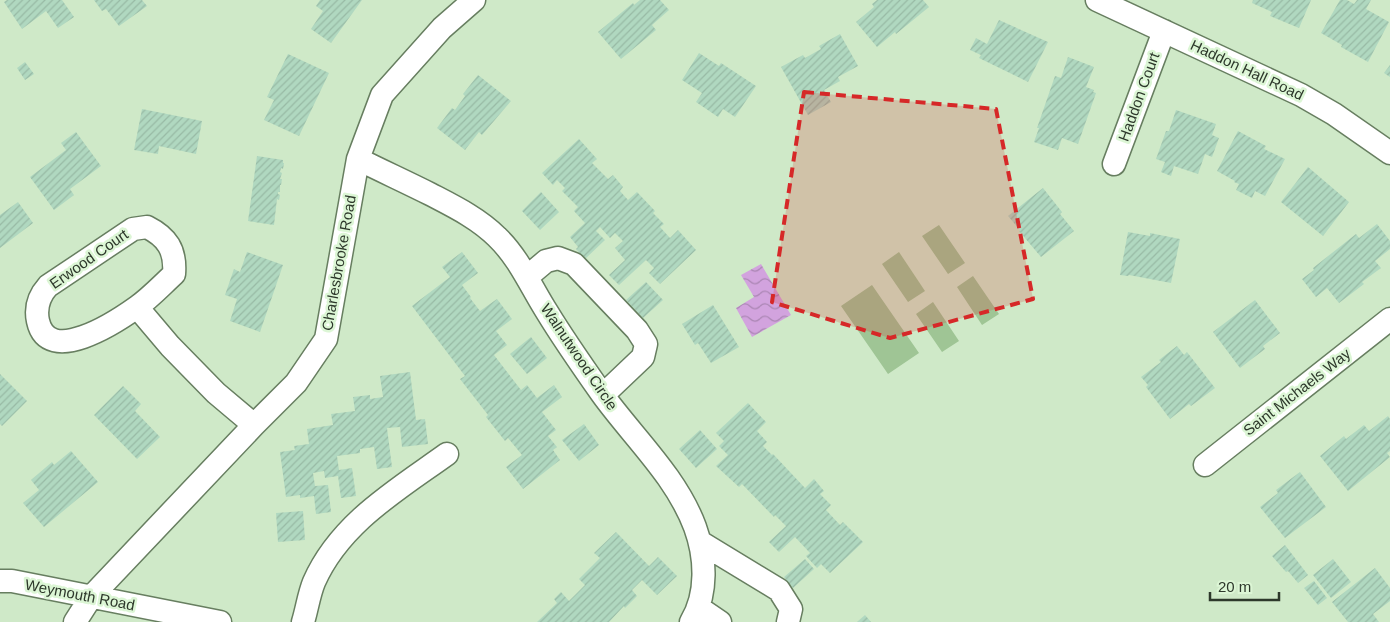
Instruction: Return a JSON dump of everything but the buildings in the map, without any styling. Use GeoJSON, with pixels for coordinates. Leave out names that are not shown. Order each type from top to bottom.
{"type":"FeatureCollection","features":[{"type":"Feature","properties":{"kind":"street","name":"Charlesbrooke Road"},"geometry":{"type":"LineString","coordinates":[[91,597],[296,383],[326,339],[358,159],[382,95],[442,28],[474,0]]}},
{"type":"Feature","properties":{"kind":"street","name":"Haddon Hall Road"},"geometry":{"type":"LineString","coordinates":[[1097,0],[1301,95],[1334,114],[1390,153]]}},
{"type":"Feature","properties":{"kind":"street","name":"Haddon Court"},"geometry":{"type":"LineString","coordinates":[[1114,164],[1164,31]]}},
{"type":"Feature","properties":{"kind":"street","name":"Walnutwood Circle"},"geometry":{"type":"LineString","coordinates":[[358,159],[462,211],[496,236],[510,252],[527,276],[547,312],[603,395],[655,460],[695,526],[704,563],[703,583],[694,614]]}},
{"type":"Feature","properties":{"kind":"street","name":"Erwood Court"},"geometry":{"type":"LineString","coordinates":[[147,227],[160,233],[171,248],[175,264],[174,274],[137,307],[96,332],[73,341],[57,342],[45,336],[39,327],[36,313],[40,295],[59,277],[133,229],[147,227]]}},
{"type":"Feature","properties":{"kind":"street"},"geometry":{"type":"LineString","coordinates":[[527,276],[546,261],[558,258],[574,264],[637,330],[646,344],[643,357],[603,395]]}},
{"type":"Feature","properties":{"kind":"street"},"geometry":{"type":"LineString","coordinates":[[137,307],[170,346],[216,393],[254,425]]}},
{"type":"Feature","properties":{"kind":"street","name":"Saint Michaels Way"},"geometry":{"type":"LineString","coordinates":[[1205,465],[1390,319]]}},
{"type":"Feature","properties":{"kind":"street"},"geometry":{"type":"LineString","coordinates":[[303,622],[313,583],[339,540],[376,505],[447,454]]}},
{"type":"Feature","properties":{"kind":"street"},"geometry":{"type":"LineString","coordinates":[[700,542],[780,590],[791,609],[788,622]]}},
{"type":"Feature","properties":{"kind":"street","name":"Weymouth Road"},"geometry":{"type":"LineString","coordinates":[[0,581],[12,581],[220,622]]}},
{"type":"Feature","properties":{"kind":"street"},"geometry":{"type":"LineString","coordinates":[[75,622],[91,597]]}},
{"type":"Feature","properties":{"kind":"street"},"geometry":{"type":"LineString","coordinates":[[694,614],[720,622]]}},
{"type":"Feature","properties":{"kind":"highlighted area"},"geometry":{"type":"Polygon","coordinates":[[[804,92],[996,109],[1033,299],[890,338],[772,302],[804,92]]]}},
{"type":"Feature","properties":{"kind":"green space"},"geometry":{"type":"Polygon","coordinates":[[[939,225],[965,263],[948,274],[922,236],[939,225]]]}},
{"type":"Feature","properties":{"kind":"green space"},"geometry":{"type":"Polygon","coordinates":[[[899,252],[925,291],[908,302],[882,264],[899,252]]]}},
{"type":"Feature","properties":{"kind":"green space"},"geometry":{"type":"Polygon","coordinates":[[[973,276],[999,314],[982,325],[957,287],[973,276]]]}},
{"type":"Feature","properties":{"kind":"green space"},"geometry":{"type":"Polygon","coordinates":[[[872,285],[919,353],[888,374],[841,306],[872,285]]]}},
{"type":"Feature","properties":{"kind":"green space"},"geometry":{"type":"Polygon","coordinates":[[[933,302],[959,341],[942,352],[916,314],[933,302]]]}},
{"type":"Feature","properties":{"kind":"water"},"geometry":{"type":"Polygon","coordinates":[[[761,264],[791,315],[752,337],[736,308],[754,297],[741,275],[761,264]]]}}]}
